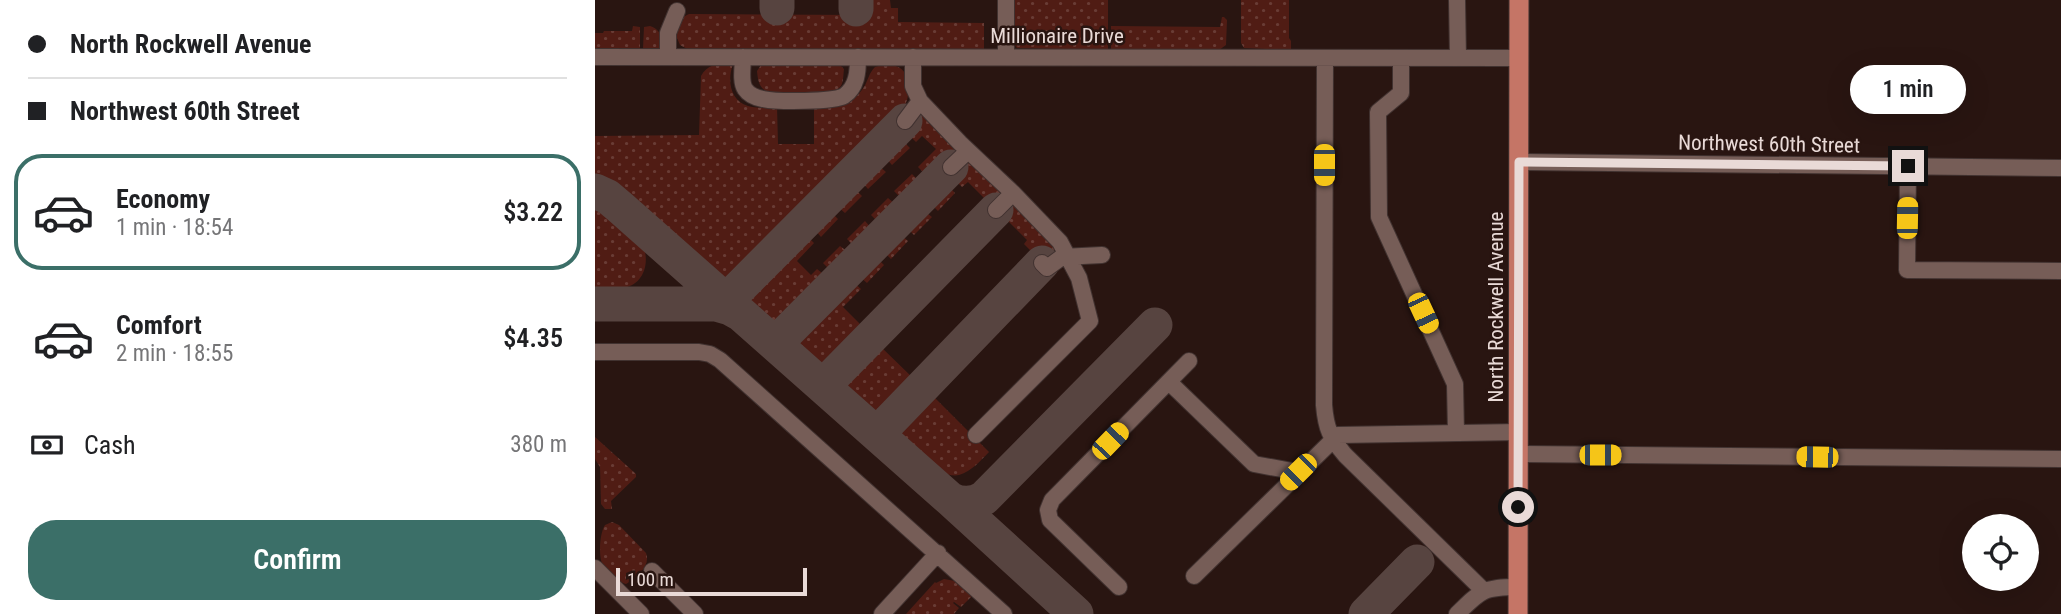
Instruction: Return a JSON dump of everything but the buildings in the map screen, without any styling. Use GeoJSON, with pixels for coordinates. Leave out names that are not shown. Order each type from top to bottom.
{"type":"FeatureCollection","features":[{"type":"Feature","properties":{"kind":"main road","name":"North Rockwell Avenue"},"geometry":{"type":"LineString","coordinates":[[1518,614],[1519,0]]}},
{"type":"Feature","properties":{"kind":"street"},"geometry":{"type":"LineString","coordinates":[[1006,0],[1006,57]]}},
{"type":"Feature","properties":{"kind":"street"},"geometry":{"type":"LineString","coordinates":[[1457,0],[1458,58]]}},
{"type":"Feature","properties":{"kind":"street"},"geometry":{"type":"LineString","coordinates":[[668,57],[668,33],[677,10]]}},
{"type":"Feature","properties":{"kind":"street","name":"Millionaire Drive"},"geometry":{"type":"LineString","coordinates":[[595,57],[1520,58]]}},
{"type":"Feature","properties":{"kind":"street"},"geometry":{"type":"LineString","coordinates":[[743,57],[745,90],[754,97],[766,100],[827,100],[843,97],[852,88],[857,75],[858,57]]}},
{"type":"Feature","properties":{"kind":"street"},"geometry":{"type":"LineString","coordinates":[[913,57],[913,86],[920,101],[1060,242],[1079,278],[1090,321],[976,435]]}},
{"type":"Feature","properties":{"kind":"street"},"geometry":{"type":"LineString","coordinates":[[1325,58],[1325,420],[1332,439],[1483,590]]}},
{"type":"Feature","properties":{"kind":"street"},"geometry":{"type":"LineString","coordinates":[[1401,58],[1401,93],[1378,112],[1379,217],[1455,384],[1456,433]]}},
{"type":"Feature","properties":{"kind":"street"},"geometry":{"type":"LineString","coordinates":[[905,121],[920,101]]}},
{"type":"Feature","properties":{"kind":"street"},"geometry":{"type":"LineString","coordinates":[[951,167],[968,151]]}},
{"type":"Feature","properties":{"kind":"street","name":"Northwest 60th Street"},"geometry":{"type":"LineString","coordinates":[[1519,162],[2061,168]]}},
{"type":"Feature","properties":{"kind":"street"},"geometry":{"type":"LineString","coordinates":[[1908,166],[1907,270],[2061,271]]}},
{"type":"Feature","properties":{"kind":"street"},"geometry":{"type":"LineString","coordinates":[[996,210],[1013,193]]}},
{"type":"Feature","properties":{"kind":"street"},"geometry":{"type":"LineString","coordinates":[[1042,262],[1047,268],[1062,257],[1102,255]]}},
{"type":"Feature","properties":{"kind":"street"},"geometry":{"type":"LineString","coordinates":[[595,352],[699,352],[720,360],[1004,614]]}},
{"type":"Feature","properties":{"kind":"street"},"geometry":{"type":"LineString","coordinates":[[1119,587],[1050,520],[1048,510],[1052,500],[1189,361]]}},
{"type":"Feature","properties":{"kind":"street"},"geometry":{"type":"LineString","coordinates":[[1169,382],[1254,464],[1298,472]]}},
{"type":"Feature","properties":{"kind":"street"},"geometry":{"type":"LineString","coordinates":[[1195,576],[1338,435],[1519,432]]}},
{"type":"Feature","properties":{"kind":"street"},"geometry":{"type":"LineString","coordinates":[[1519,454],[2061,459]]}},
{"type":"Feature","properties":{"kind":"street"},"geometry":{"type":"LineString","coordinates":[[883,614],[938,553]]}},
{"type":"Feature","properties":{"kind":"street"},"geometry":{"type":"LineString","coordinates":[[595,568],[634,612]]}},
{"type":"Feature","properties":{"kind":"street"},"geometry":{"type":"LineString","coordinates":[[652,571],[695,614]]}},
{"type":"Feature","properties":{"kind":"street"},"geometry":{"type":"LineString","coordinates":[[1457,614],[1483,590],[1518,587]]}},
{"type":"Feature","properties":{"kind":"shaded area"},"geometry":{"type":"Polygon","coordinates":[[[865,0],[890,0],[891,8],[898,8],[898,22],[984,23],[984,50],[689,50],[680,45],[675,33],[681,18],[689,14],[864,15],[865,0]]]}},
{"type":"Feature","properties":{"kind":"shaded area"},"geometry":{"type":"Polygon","coordinates":[[[1014,0],[1108,0],[1108,50],[1017,48],[1013,43],[1014,0]]]}},
{"type":"Feature","properties":{"kind":"shaded area"},"geometry":{"type":"Polygon","coordinates":[[[1241,0],[1289,0],[1291,50],[1244,48],[1241,43],[1241,0]]]}},
{"type":"Feature","properties":{"kind":"shaded area"},"geometry":{"type":"Polygon","coordinates":[[[1222,17],[1227,20],[1226,45],[1219,50],[1111,49],[1111,26],[1220,27],[1222,17]]]}},
{"type":"Feature","properties":{"kind":"shaded area"},"geometry":{"type":"Polygon","coordinates":[[[633,26],[640,27],[640,49],[595,50],[595,33],[632,31],[633,26]]]}},
{"type":"Feature","properties":{"kind":"shaded area"},"geometry":{"type":"Polygon","coordinates":[[[650,26],[659,32],[659,48],[643,49],[644,27],[650,26]]]}},
{"type":"Feature","properties":{"kind":"shaded area"},"geometry":{"type":"Polygon","coordinates":[[[733,64],[730,83],[737,100],[751,107],[777,107],[778,144],[814,144],[814,108],[836,106],[854,98],[864,87],[875,67],[897,66],[906,74],[909,88],[906,103],[894,122],[740,277],[724,282],[628,198],[630,195],[609,181],[595,176],[595,136],[699,135],[701,76],[711,66],[733,64]]]}},
{"type":"Feature","properties":{"kind":"shaded area"},"geometry":{"type":"Polygon","coordinates":[[[839,64],[844,69],[841,85],[832,92],[824,93],[770,93],[761,87],[757,71],[761,65],[839,64]]]}},
{"type":"Feature","properties":{"kind":"shaded area"},"geometry":{"type":"Polygon","coordinates":[[[924,114],[961,151],[932,174],[925,174],[918,167],[936,149],[922,136],[916,142],[909,135],[911,126],[919,115],[924,114]]]}},
{"type":"Feature","properties":{"kind":"shaded area"},"geometry":{"type":"Polygon","coordinates":[[[897,141],[903,141],[910,148],[892,165],[886,158],[886,152],[897,141]]]}},
{"type":"Feature","properties":{"kind":"shaded area"},"geometry":{"type":"Polygon","coordinates":[[[968,159],[1005,191],[994,208],[968,182],[962,187],[955,180],[956,169],[968,159]]]}},
{"type":"Feature","properties":{"kind":"shaded area"},"geometry":{"type":"Polygon","coordinates":[[[871,165],[879,166],[886,172],[868,189],[862,182],[862,175],[871,165]]]}},
{"type":"Feature","properties":{"kind":"shaded area"},"geometry":{"type":"Polygon","coordinates":[[[912,174],[919,181],[919,188],[908,199],[901,198],[894,191],[912,174]]]}},
{"type":"Feature","properties":{"kind":"shaded area"},"geometry":{"type":"Polygon","coordinates":[[[940,186],[948,186],[955,193],[938,211],[931,204],[931,196],[940,186]]]}},
{"type":"Feature","properties":{"kind":"shaded area"},"geometry":{"type":"Polygon","coordinates":[[[848,189],[855,189],[862,196],[845,213],[838,207],[837,200],[848,189]]]}},
{"type":"Feature","properties":{"kind":"shaded area"},"geometry":{"type":"Polygon","coordinates":[[[888,198],[896,205],[896,212],[885,222],[877,221],[871,215],[888,198]]]}},
{"type":"Feature","properties":{"kind":"shaded area"},"geometry":{"type":"Polygon","coordinates":[[[1014,199],[1056,248],[1042,262],[1024,244],[1027,240],[1000,213],[1014,199]]]}},
{"type":"Feature","properties":{"kind":"shaded area"},"geometry":{"type":"Polygon","coordinates":[[[595,207],[642,242],[646,256],[644,270],[637,281],[624,288],[595,289],[595,207]]]}},
{"type":"Feature","properties":{"kind":"shaded area"},"geometry":{"type":"Polygon","coordinates":[[[917,210],[923,210],[932,217],[914,235],[907,228],[907,220],[917,210]]]}},
{"type":"Feature","properties":{"kind":"shaded area"},"geometry":{"type":"Polygon","coordinates":[[[824,213],[832,213],[838,219],[821,237],[815,230],[815,223],[824,213]]]}},
{"type":"Feature","properties":{"kind":"shaded area"},"geometry":{"type":"Polygon","coordinates":[[[865,221],[872,229],[872,236],[860,247],[854,246],[847,239],[865,221]]]}},
{"type":"Feature","properties":{"kind":"shaded area"},"geometry":{"type":"Polygon","coordinates":[[[893,234],[900,234],[908,241],[891,259],[884,252],[884,244],[893,234]]]}},
{"type":"Feature","properties":{"kind":"shaded area"},"geometry":{"type":"Polygon","coordinates":[[[800,237],[808,237],[814,243],[797,261],[811,275],[817,269],[822,273],[825,282],[789,320],[783,324],[771,324],[751,306],[748,301],[749,290],[800,237]]]}},
{"type":"Feature","properties":{"kind":"shaded area"},"geometry":{"type":"Polygon","coordinates":[[[840,246],[848,252],[848,260],[837,270],[829,269],[823,263],[840,246]]]}},
{"type":"Feature","properties":{"kind":"shaded area"},"geometry":{"type":"Polygon","coordinates":[[[870,258],[878,259],[884,265],[867,283],[859,276],[860,267],[870,258]]]}},
{"type":"Feature","properties":{"kind":"shaded area"},"geometry":{"type":"Polygon","coordinates":[[[852,281],[861,289],[843,307],[863,327],[864,332],[835,362],[822,365],[812,361],[797,344],[798,330],[845,282],[852,281]]]}},
{"type":"Feature","properties":{"kind":"shaded area"},"geometry":{"type":"Polygon","coordinates":[[[879,345],[915,380],[893,405],[880,412],[859,403],[848,391],[846,384],[851,370],[879,345]]]}},
{"type":"Feature","properties":{"kind":"shaded area"},"geometry":{"type":"Polygon","coordinates":[[[926,395],[933,396],[989,452],[964,473],[952,475],[933,467],[914,452],[901,436],[899,429],[902,420],[926,395]]]}},
{"type":"Feature","properties":{"kind":"shaded area"},"geometry":{"type":"Polygon","coordinates":[[[595,437],[636,474],[611,501],[612,509],[605,509],[601,504],[600,467],[595,459],[595,437]]]}},
{"type":"Feature","properties":{"kind":"shaded area"},"geometry":{"type":"Polygon","coordinates":[[[612,522],[619,525],[646,553],[645,567],[626,584],[611,575],[601,560],[602,532],[605,525],[612,522]]]}},
{"type":"Feature","properties":{"kind":"shaded area"},"geometry":{"type":"Polygon","coordinates":[[[944,579],[955,581],[972,596],[961,607],[953,603],[959,608],[954,614],[906,614],[935,582],[944,579]]]}},
{"type":"Feature","properties":{"kind":"taxiway"},"geometry":{"type":"LineString","coordinates":[[777,0],[777,8]]}},
{"type":"Feature","properties":{"kind":"taxiway"},"geometry":{"type":"LineString","coordinates":[[856,0],[856,9]]}},
{"type":"Feature","properties":{"kind":"taxiway"},"geometry":{"type":"LineString","coordinates":[[726,301],[905,121]]}},
{"type":"Feature","properties":{"kind":"taxiway"},"geometry":{"type":"LineString","coordinates":[[775,344],[951,167]]}},
{"type":"Feature","properties":{"kind":"taxiway"},"geometry":{"type":"LineString","coordinates":[[595,191],[621,208],[1076,614]]}},
{"type":"Feature","properties":{"kind":"taxiway"},"geometry":{"type":"LineString","coordinates":[[823,386],[996,210]]}},
{"type":"Feature","properties":{"kind":"taxiway"},"geometry":{"type":"LineString","coordinates":[[877,434],[1042,263]]}},
{"type":"Feature","properties":{"kind":"taxiway"},"geometry":{"type":"LineString","coordinates":[[595,304],[716,304],[739,313]]}},
{"type":"Feature","properties":{"kind":"taxiway"},"geometry":{"type":"LineString","coordinates":[[950,499],[967,503],[984,498],[1155,325]]}},
{"type":"Feature","properties":{"kind":"taxiway"},"geometry":{"type":"LineString","coordinates":[[1366,614],[1417,562]]}},
{"type":"Feature","properties":{"kind":"route"},"geometry":{"type":"LineString","coordinates":[[1518,507],[1519,162],[1908,166]]}}]}
